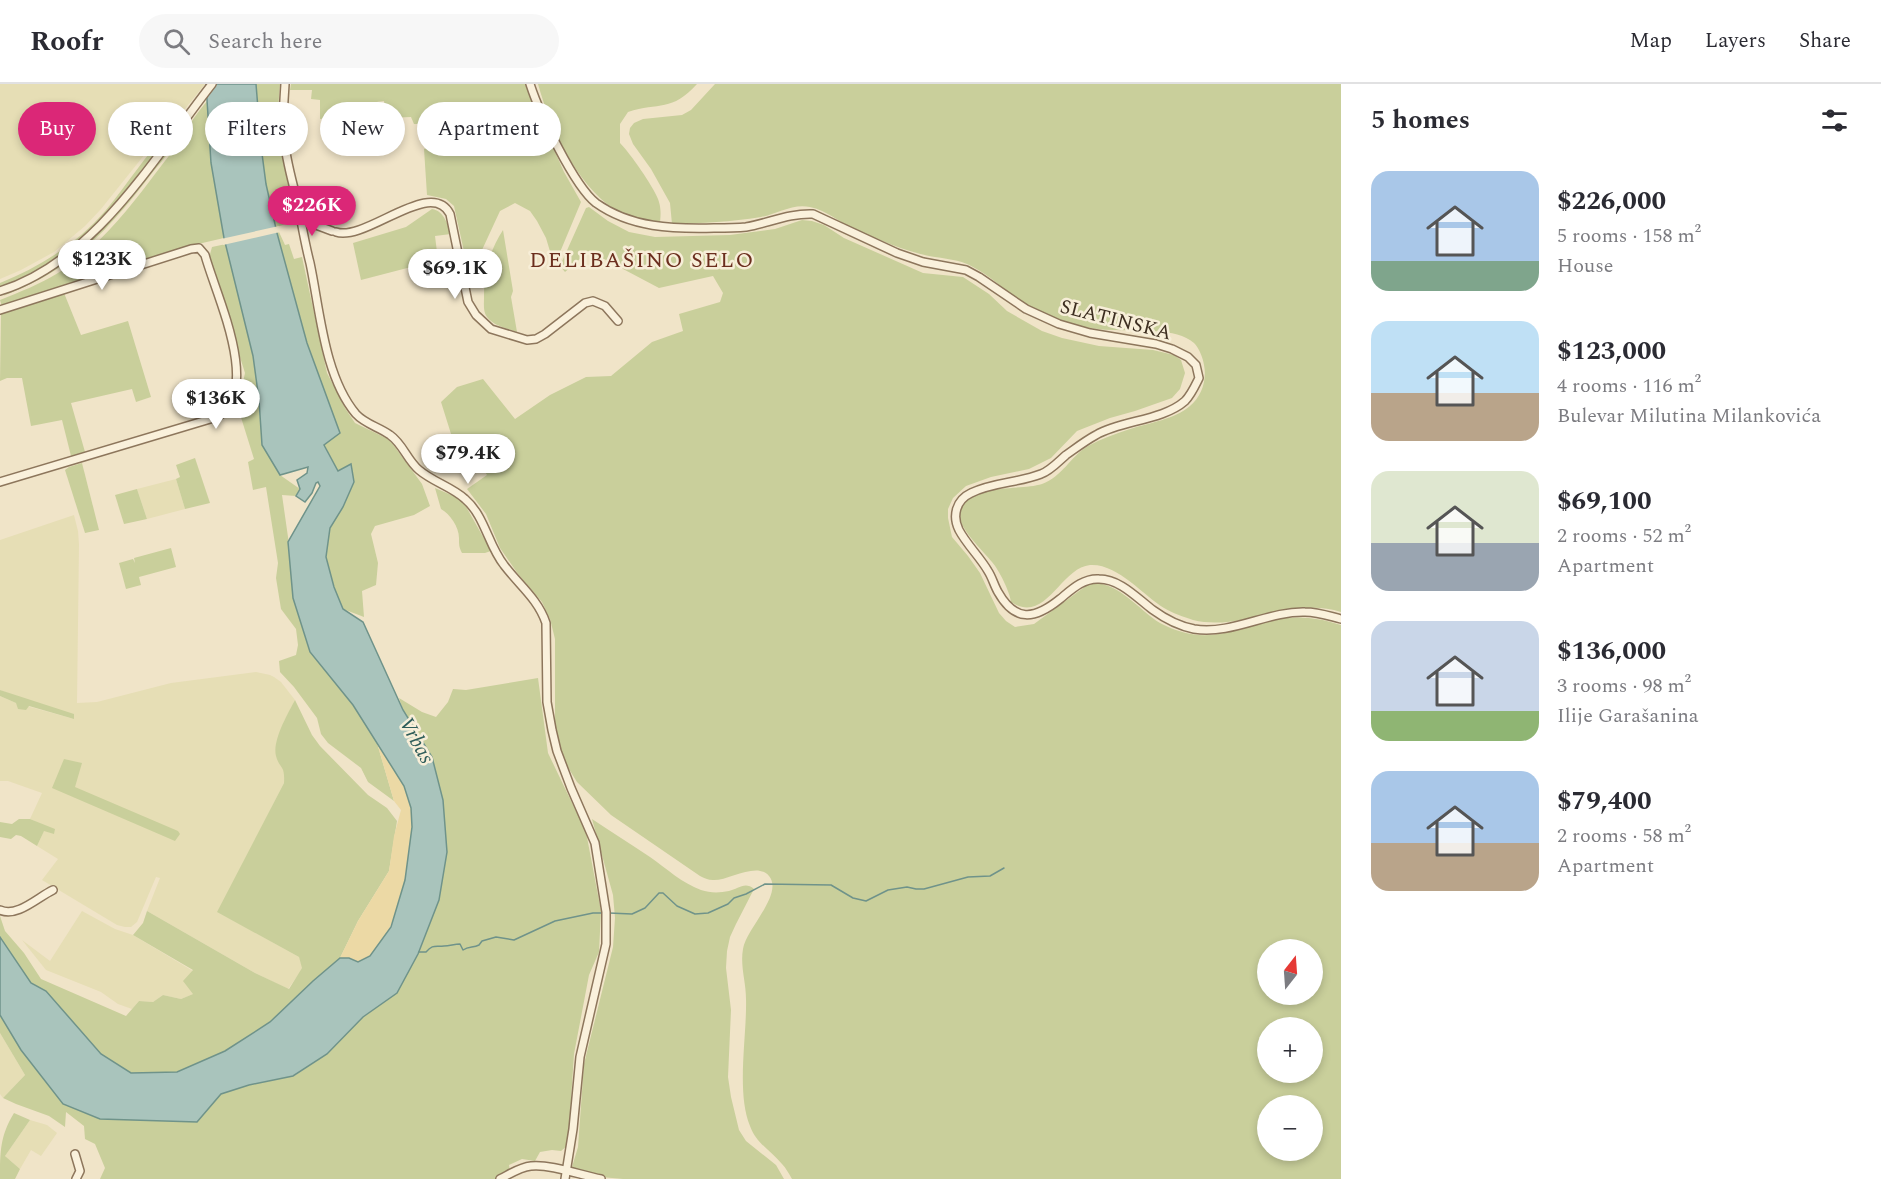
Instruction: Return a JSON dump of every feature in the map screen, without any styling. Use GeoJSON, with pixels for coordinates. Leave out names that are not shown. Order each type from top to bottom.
{"type":"FeatureCollection","features":[{"type":"Feature","properties":{"kind":"street"},"geometry":{"type":"LineString","coordinates":[[0,291],[40,273],[79,246],[102,224],[130,192],[212,84]]}},
{"type":"Feature","properties":{"kind":"street"},"geometry":{"type":"LineString","coordinates":[[285,84],[283,123],[287,163],[331,365],[352,408],[362,420],[393,437],[418,470],[466,499],[478,516],[498,558],[533,597],[543,612],[547,632],[547,702],[552,730],[568,782],[595,843],[606,914],[606,944],[580,1057],[566,1175]]}},
{"type":"Feature","properties":{"kind":"street","name":"SLATINSKA"},"geometry":{"type":"LineString","coordinates":[[530,84],[551,132],[577,178],[594,201],[612,213],[647,226],[665,228],[744,227],[793,215],[813,214],[897,253],[923,262],[966,270],[1040,316],[1090,333],[1156,344],[1172,349],[1188,357],[1196,365],[1199,378],[1184,402],[1165,412],[1099,433],[1042,474],[976,490],[965,495],[959,502],[955,511],[955,522],[959,531],[988,571],[1010,609],[1020,615],[1030,616],[1041,613],[1085,581],[1097,578],[1115,583],[1167,619],[1194,629],[1229,628],[1284,614],[1305,612],[1341,619]]}},
{"type":"Feature","properties":{"kind":"street"},"geometry":{"type":"LineString","coordinates":[[300,219],[341,234],[364,228],[427,201],[441,204],[450,214],[468,302],[476,315],[490,329],[527,340],[536,339],[585,303],[593,301],[605,306],[618,321]]}},
{"type":"Feature","properties":{"kind":"street"},"geometry":{"type":"LineString","coordinates":[[0,310],[197,248],[205,255],[234,346],[237,377],[234,395],[228,409],[217,417],[0,482]]}},
{"type":"Feature","properties":{"kind":"street"},"geometry":{"type":"LineString","coordinates":[[0,910],[14,911],[53,890]]}},
{"type":"Feature","properties":{"kind":"street"},"geometry":{"type":"LineString","coordinates":[[75,1154],[80,1171],[76,1179]]}},
{"type":"Feature","properties":{"kind":"street"},"geometry":{"type":"LineString","coordinates":[[500,1179],[519,1169],[532,1166],[566,1175],[601,1179]]}},
{"type":"Feature","properties":{"kind":"shaded area"},"geometry":{"type":"Polygon","coordinates":[[[0,84],[205,84],[190,102],[108,102],[108,156],[143,156],[85,226],[54,252],[0,279],[0,84]]]}},
{"type":"Feature","properties":{"kind":"shaded area"},"geometry":{"type":"Polygon","coordinates":[[[176,479],[185,509],[147,519],[137,489],[176,479]]]}},
{"type":"Feature","properties":{"kind":"shaded area"},"geometry":{"type":"Polygon","coordinates":[[[74,515],[79,545],[77,703],[97,702],[171,683],[256,672],[270,675],[281,682],[295,700],[284,722],[276,755],[285,770],[284,783],[218,912],[299,957],[303,968],[288,989],[255,973],[147,911],[160,878],[156,877],[137,922],[131,927],[117,925],[42,880],[58,859],[37,846],[44,830],[55,830],[30,819],[42,793],[8,781],[0,781],[0,696],[16,703],[74,719],[0,690],[0,540],[74,515]]]}},
{"type":"Feature","properties":{"kind":"shaded area"},"geometry":{"type":"Polygon","coordinates":[[[82,911],[115,929],[133,935],[193,971],[193,994],[181,999],[163,995],[153,1002],[139,1001],[132,1009],[118,1004],[101,992],[46,970],[22,940],[50,961],[82,911]]]}},
{"type":"Feature","properties":{"kind":"shaded area"},"geometry":{"type":"Polygon","coordinates":[[[0,1033],[25,1075],[3,1098],[0,1094],[0,1033]]]}},
{"type":"Feature","properties":{"kind":"shaded area"},"geometry":{"type":"Polygon","coordinates":[[[30,1120],[47,1125],[57,1133],[41,1156],[31,1150],[20,1169],[5,1156],[30,1120]]]}},
{"type":"Feature","properties":{"kind":"green space"},"geometry":{"type":"Polygon","coordinates":[[[256,84],[280,84],[279,102],[257,102],[256,84]]]}},
{"type":"Feature","properties":{"kind":"green space"},"geometry":{"type":"Polygon","coordinates":[[[291,84],[525,84],[533,102],[417,102],[417,124],[414,124],[411,117],[405,117],[405,102],[320,102],[320,100],[311,99],[312,90],[290,90],[291,84]]]}},
{"type":"Feature","properties":{"kind":"green space"},"geometry":{"type":"Polygon","coordinates":[[[538,84],[697,84],[672,103],[628,112],[620,124],[620,143],[641,170],[658,199],[660,223],[653,223],[618,211],[600,198],[576,170],[561,144],[561,102],[543,101],[538,84]]]}},
{"type":"Feature","properties":{"kind":"green space"},"geometry":{"type":"Polygon","coordinates":[[[715,84],[1341,84],[1341,612],[1322,608],[1304,608],[1230,622],[1193,620],[1164,608],[1120,574],[1100,566],[1090,565],[1079,568],[1043,601],[1034,606],[1023,607],[1011,602],[998,570],[970,537],[961,522],[960,509],[965,501],[974,495],[996,489],[1042,484],[1055,477],[1088,446],[1184,410],[1198,397],[1204,382],[1205,371],[1198,348],[1194,343],[1177,334],[1094,328],[1077,325],[1039,312],[968,264],[901,248],[854,229],[827,213],[810,207],[791,208],[750,219],[672,224],[670,203],[651,169],[633,144],[629,134],[630,128],[634,123],[643,119],[682,115],[691,110],[715,84]]]}},
{"type":"Feature","properties":{"kind":"green space"},"geometry":{"type":"Polygon","coordinates":[[[205,104],[205,156],[211,156],[224,238],[198,244],[2,307],[0,300],[58,273],[84,254],[108,232],[169,156],[193,156],[194,118],[205,104]]]}},
{"type":"Feature","properties":{"kind":"green space"},"geometry":{"type":"Polygon","coordinates":[[[148,156],[153,156],[113,206],[82,238],[46,265],[0,287],[0,283],[44,262],[83,233],[106,210],[148,156]]]}},
{"type":"Feature","properties":{"kind":"green space"},"geometry":{"type":"Polygon","coordinates":[[[162,156],[165,156],[118,216],[85,248],[48,274],[3,296],[71,257],[101,230],[162,156]]]}},
{"type":"Feature","properties":{"kind":"green space"},"geometry":{"type":"Polygon","coordinates":[[[262,156],[282,156],[294,212],[290,221],[285,224],[276,227],[262,156]]]}},
{"type":"Feature","properties":{"kind":"green space"},"geometry":{"type":"Polygon","coordinates":[[[424,156],[557,156],[581,202],[555,260],[552,258],[546,238],[530,211],[515,203],[500,211],[476,263],[467,265],[454,206],[446,199],[427,195],[424,156]]]}},
{"type":"Feature","properties":{"kind":"green space"},"geometry":{"type":"Polygon","coordinates":[[[589,207],[608,221],[629,232],[655,237],[730,235],[775,229],[802,220],[812,221],[824,225],[844,238],[923,273],[963,277],[989,294],[1007,311],[1042,331],[1099,346],[1153,350],[1174,355],[1181,360],[1185,373],[1180,389],[1172,398],[1077,431],[1051,458],[1029,469],[991,477],[966,486],[953,498],[948,509],[948,518],[952,537],[980,573],[999,613],[1015,627],[1034,624],[1090,583],[1110,586],[1160,623],[1191,634],[1228,632],[1293,617],[1314,618],[1341,625],[1341,1179],[792,1179],[756,1137],[750,1126],[744,1097],[746,999],[742,955],[746,941],[772,892],[769,876],[757,870],[719,879],[709,880],[700,876],[611,815],[577,782],[561,756],[555,727],[555,639],[550,619],[542,602],[500,548],[486,514],[467,489],[487,475],[474,453],[457,453],[441,402],[457,387],[483,379],[515,419],[550,395],[586,377],[611,376],[652,342],[683,331],[679,314],[720,302],[723,293],[713,276],[659,288],[589,251],[565,272],[560,266],[586,208],[589,207]]]}},
{"type":"Feature","properties":{"kind":"green space"},"geometry":{"type":"Polygon","coordinates":[[[432,209],[442,215],[451,234],[435,236],[438,260],[361,280],[353,243],[406,227],[432,209]]]}},
{"type":"Feature","properties":{"kind":"green space"},"geometry":{"type":"Polygon","coordinates":[[[503,230],[517,332],[493,323],[484,310],[488,262],[503,230]]]}},
{"type":"Feature","properties":{"kind":"green space"},"geometry":{"type":"Polygon","coordinates":[[[279,232],[285,245],[289,244],[294,259],[302,257],[327,373],[345,408],[355,423],[392,443],[422,484],[430,506],[414,515],[375,526],[371,534],[378,563],[376,585],[362,591],[364,617],[343,609],[326,557],[330,528],[343,507],[351,464],[338,471],[324,444],[340,433],[307,343],[277,233],[279,232]]]}},
{"type":"Feature","properties":{"kind":"green space"},"geometry":{"type":"Polygon","coordinates":[[[226,244],[253,356],[259,400],[280,475],[300,489],[296,496],[282,495],[290,551],[293,598],[310,652],[353,705],[377,743],[394,801],[368,782],[361,768],[328,743],[321,734],[317,718],[280,672],[279,661],[296,655],[298,645],[296,629],[281,609],[276,578],[278,563],[266,487],[253,490],[248,462],[254,459],[239,411],[236,409],[245,373],[209,258],[212,247],[226,244]]]}},
{"type":"Feature","properties":{"kind":"green space"},"geometry":{"type":"Polygon","coordinates":[[[64,293],[81,335],[128,321],[151,397],[136,402],[132,389],[71,403],[85,452],[71,456],[62,420],[31,426],[22,378],[7,378],[0,381],[1,312],[64,293]]]}},
{"type":"Feature","properties":{"kind":"green space"},"geometry":{"type":"Polygon","coordinates":[[[195,458],[210,503],[185,509],[176,479],[180,477],[176,465],[195,458]]]}},
{"type":"Feature","properties":{"kind":"green space"},"geometry":{"type":"Polygon","coordinates":[[[82,463],[99,530],[85,533],[65,470],[82,463]]]}},
{"type":"Feature","properties":{"kind":"green space"},"geometry":{"type":"Polygon","coordinates":[[[435,488],[464,503],[491,551],[462,553],[456,525],[451,517],[441,509],[435,488]]]}},
{"type":"Feature","properties":{"kind":"green space"},"geometry":{"type":"Polygon","coordinates":[[[137,489],[147,519],[124,524],[115,495],[137,489]]]}},
{"type":"Feature","properties":{"kind":"green space"},"geometry":{"type":"Polygon","coordinates":[[[171,548],[176,567],[139,577],[141,585],[126,589],[119,563],[133,559],[135,563],[134,558],[171,548]]]}},
{"type":"Feature","properties":{"kind":"green space"},"geometry":{"type":"Polygon","coordinates":[[[538,678],[548,753],[586,832],[601,911],[599,952],[589,975],[574,1054],[568,1145],[561,1151],[540,1152],[535,1161],[522,1159],[509,1165],[510,1171],[495,1179],[100,1179],[105,1168],[95,1144],[85,1139],[84,1126],[66,1112],[65,1127],[49,1116],[3,1098],[25,1075],[0,1033],[0,1015],[21,1050],[197,1122],[221,1094],[249,1085],[294,1076],[327,1054],[363,1017],[397,993],[439,900],[399,698],[422,712],[436,717],[448,702],[453,689],[466,690],[538,678]]]}},
{"type":"Feature","properties":{"kind":"green space"},"geometry":{"type":"Polygon","coordinates":[[[0,690],[74,714],[74,719],[29,706],[26,710],[18,709],[16,703],[0,696],[0,690]]]}},
{"type":"Feature","properties":{"kind":"green space"},"geometry":{"type":"Polygon","coordinates":[[[295,700],[320,746],[368,795],[387,808],[397,821],[389,871],[358,921],[340,958],[270,1022],[225,1051],[177,1072],[131,1073],[101,1054],[46,991],[31,983],[0,937],[0,916],[5,931],[24,953],[41,979],[126,1016],[139,1001],[153,1002],[163,995],[181,999],[193,994],[183,981],[193,970],[133,935],[143,923],[147,911],[255,973],[289,989],[302,968],[299,957],[217,912],[284,783],[283,770],[275,750],[281,727],[295,700]]]}},
{"type":"Feature","properties":{"kind":"green space"},"geometry":{"type":"Polygon","coordinates":[[[64,759],[82,763],[75,787],[178,831],[180,834],[175,841],[52,788],[64,759]]]}},
{"type":"Feature","properties":{"kind":"green space"},"geometry":{"type":"Polygon","coordinates":[[[19,819],[30,819],[55,829],[54,834],[44,831],[37,846],[21,836],[16,835],[11,839],[0,837],[0,822],[12,824],[19,819]]]}},
{"type":"Feature","properties":{"kind":"green space"},"geometry":{"type":"Polygon","coordinates":[[[592,819],[694,887],[715,892],[745,886],[754,889],[730,937],[727,951],[726,968],[731,1010],[728,1077],[739,1130],[746,1141],[776,1165],[784,1179],[623,1179],[601,1177],[575,1170],[572,1167],[578,1147],[584,1064],[613,947],[615,918],[613,895],[592,819]]]}},
{"type":"Feature","properties":{"kind":"green space"},"geometry":{"type":"Polygon","coordinates":[[[14,1113],[30,1120],[5,1156],[20,1169],[15,1179],[0,1179],[2,1144],[14,1113]]]}},
{"type":"Feature","properties":{"kind":"sand"},"geometry":{"type":"Polygon","coordinates":[[[377,743],[397,774],[409,799],[412,823],[411,843],[404,886],[390,928],[371,956],[358,962],[349,958],[340,958],[358,921],[389,871],[394,836],[401,810],[394,801],[377,743]]]}},
{"type":"Feature","properties":{"kind":"water"},"geometry":{"type":"Polygon","coordinates":[[[206,84],[256,84],[257,102],[207,102],[206,84]]]}},
{"type":"Feature","properties":{"kind":"water","name":"Vrbas"},"geometry":{"type":"Polygon","coordinates":[[[211,156],[262,156],[277,233],[307,343],[340,433],[324,445],[338,471],[351,464],[354,482],[343,507],[330,528],[326,557],[343,609],[363,622],[403,710],[432,757],[443,800],[447,852],[439,900],[418,954],[397,993],[363,1017],[327,1054],[293,1076],[249,1085],[221,1094],[197,1122],[100,1119],[63,1104],[21,1050],[0,1015],[0,937],[31,983],[46,991],[101,1054],[131,1073],[177,1072],[225,1051],[270,1022],[340,958],[349,958],[358,962],[370,956],[391,927],[405,880],[412,827],[411,808],[404,786],[353,705],[310,652],[293,598],[288,542],[320,486],[318,482],[316,483],[305,502],[296,496],[300,489],[297,480],[307,473],[308,467],[280,475],[262,445],[253,356],[224,238],[211,156]]]}},
{"type":"Feature","properties":{"kind":"pier"},"geometry":{"type":"Polygon","coordinates":[[[279,226],[280,232],[223,245],[221,239],[279,226]]]}},
{"type":"Feature","properties":{"kind":"waterway"},"geometry":{"type":"LineString","coordinates":[[609,913],[632,914],[645,908],[659,893],[663,893],[677,906],[695,914],[708,913],[765,884],[831,885],[853,898],[866,901],[888,890],[907,887],[924,889],[968,877],[990,876],[1004,868]]}},
{"type":"Feature","properties":{"kind":"waterway"},"geometry":{"type":"LineString","coordinates":[[419,952],[426,952],[434,946],[458,944],[463,950],[496,937],[514,940],[555,921],[604,913]]}},
{"type":"Feature","properties":{"kind":"district","name":"DELIBAŠINO SELO"},"geometry":{"type":"Point","coordinates":[642,259]}}]}
